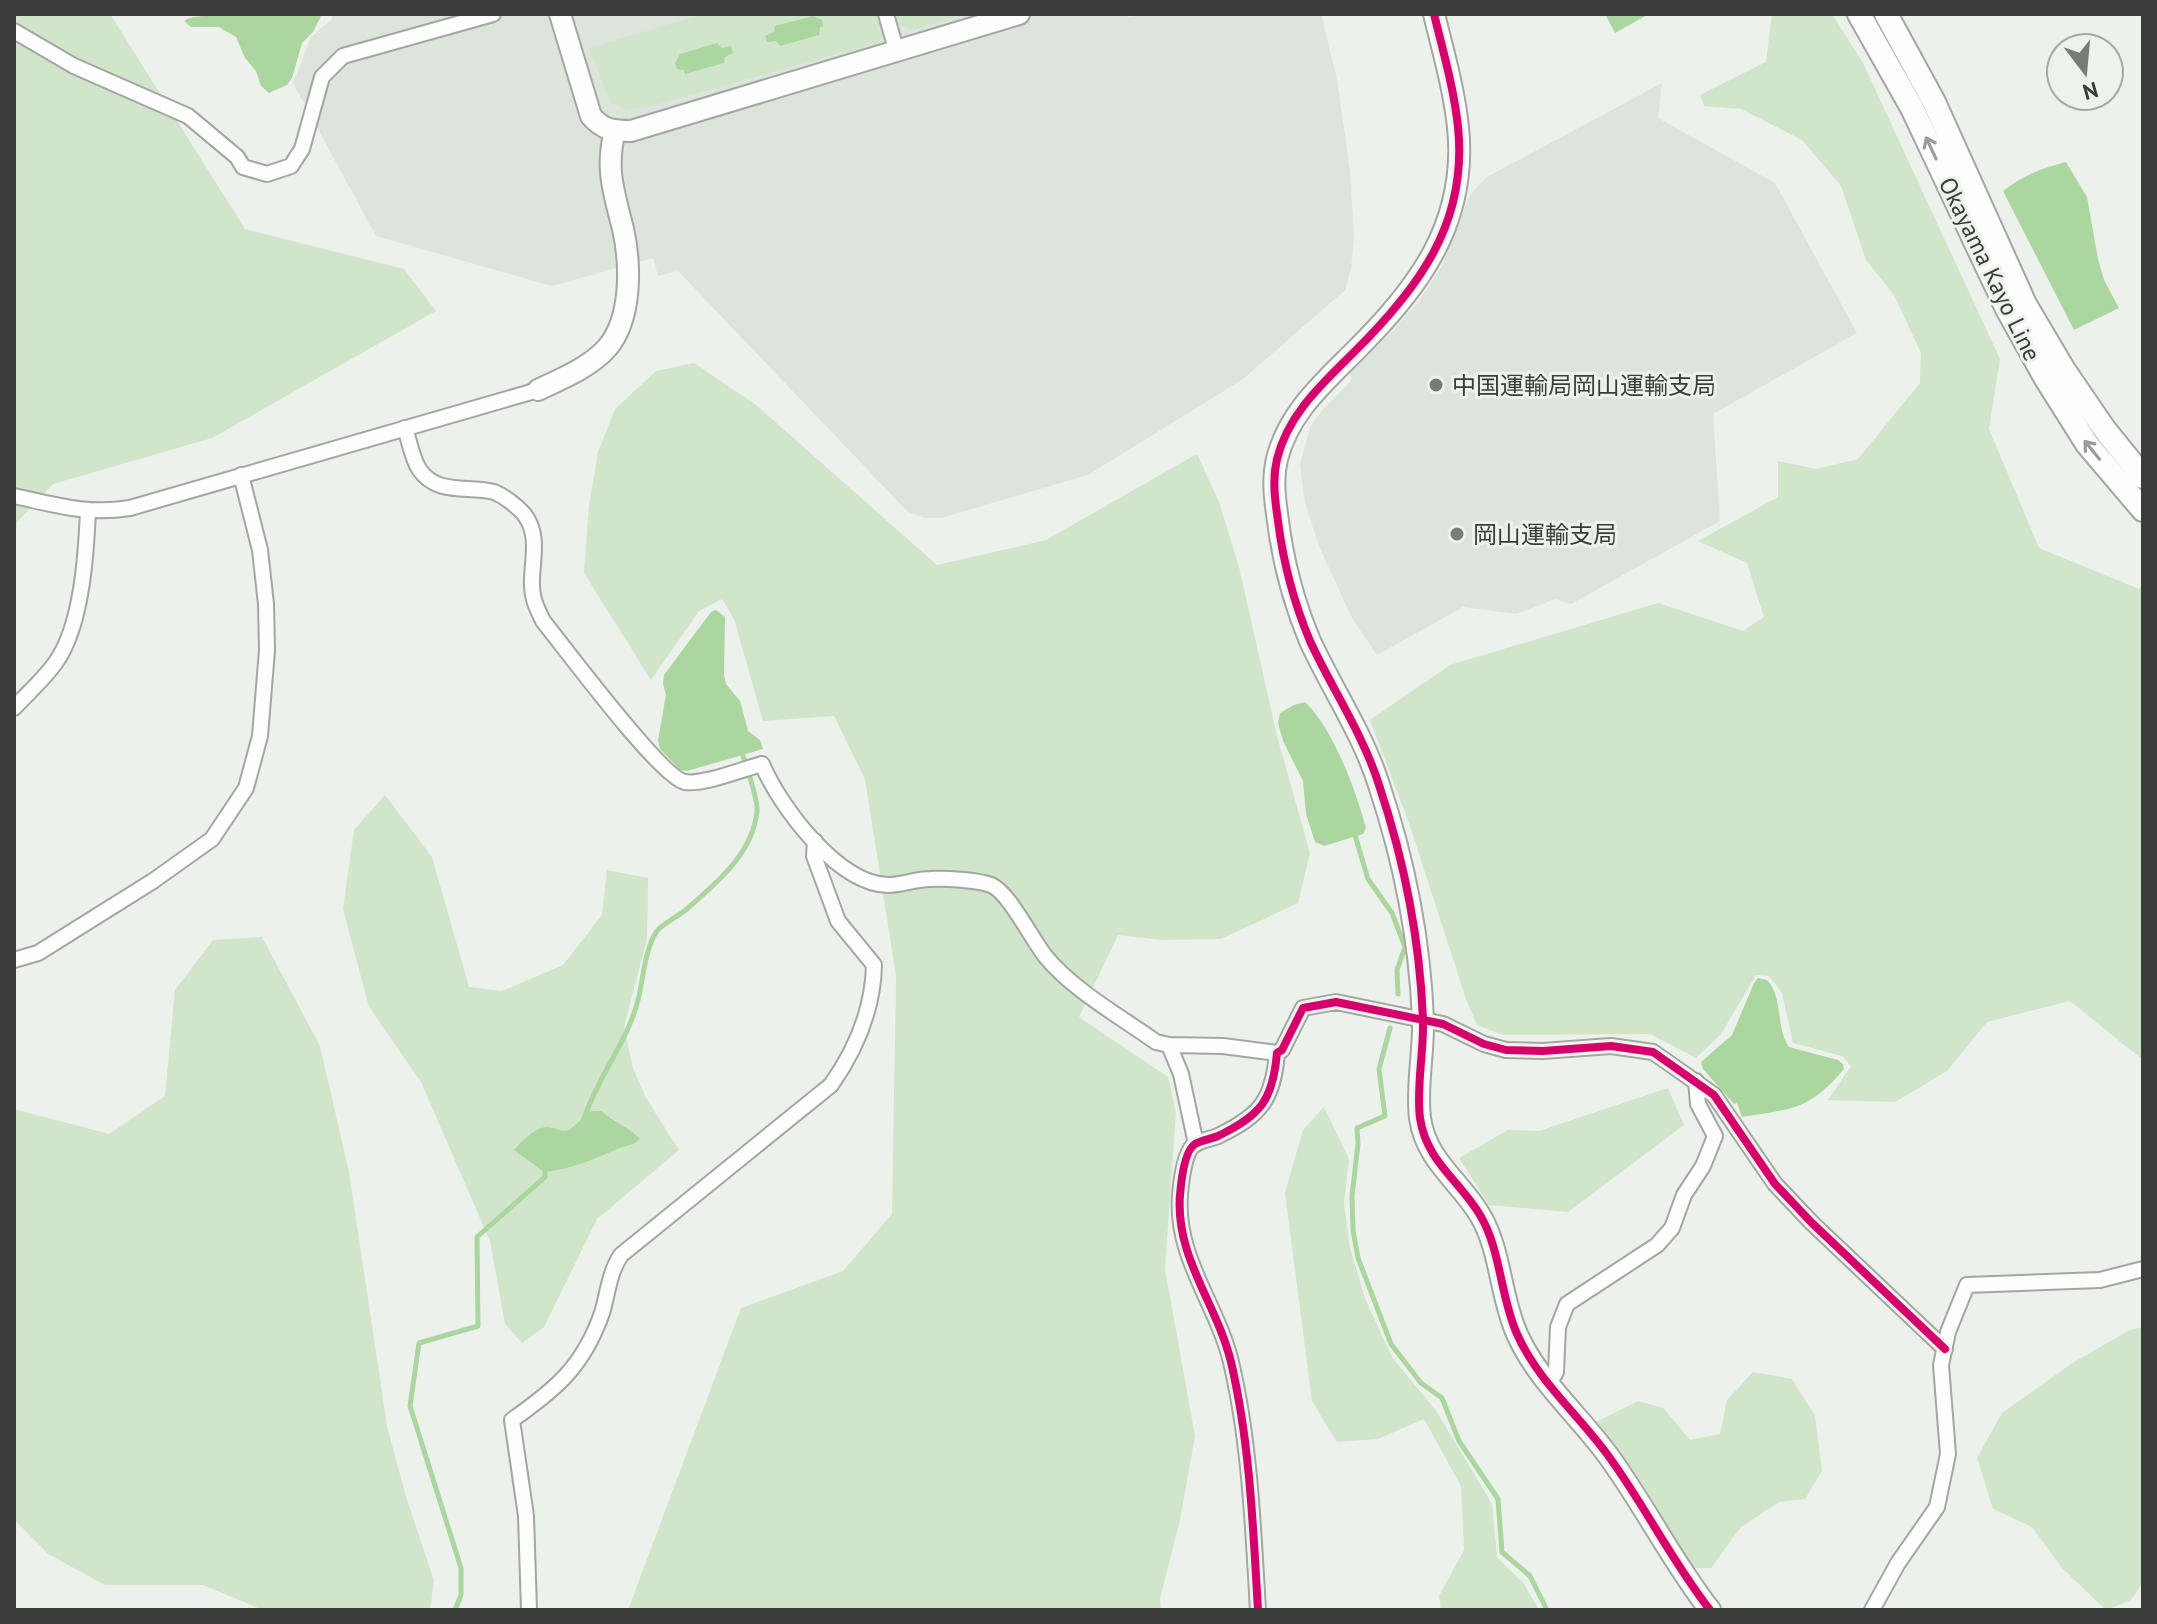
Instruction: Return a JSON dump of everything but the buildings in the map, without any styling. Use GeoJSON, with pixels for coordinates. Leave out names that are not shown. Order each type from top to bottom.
{"type":"FeatureCollection","features":[{"type":"Feature","properties":{"kind":"main road","name":"Okayama Kayo Line"},"geometry":{"type":"LineString","coordinates":[[1859,14],[1912,108],[2007,309],[2046,379],[2087,444],[2143,510]]}},
{"type":"Feature","properties":{"kind":"main road","name":"Okayama Kayo Line"},"geometry":{"type":"LineString","coordinates":[[1886,14],[1934,102],[2025,304],[2064,370],[2105,430],[2143,477]]}},
{"type":"Feature","properties":{"kind":"street"},"geometry":{"type":"LineString","coordinates":[[14,31],[74,66],[188,116],[237,157],[243,167],[267,174],[291,166],[302,149],[322,77],[343,56],[493,14]]}},
{"type":"Feature","properties":{"kind":"street"},"geometry":{"type":"LineString","coordinates":[[560,14],[591,116],[601,127],[615,131],[631,131],[1019,14]]}},
{"type":"Feature","properties":{"kind":"street"},"geometry":{"type":"LineString","coordinates":[[886,14],[897,53]]}},
{"type":"Feature","properties":{"kind":"street"},"geometry":{"type":"LineString","coordinates":[[1434,14],[1459,131],[1458,167],[1445,226],[1420,278],[1290,423],[1274,477],[1280,538],[1300,614],[1368,755],[1396,845],[1419,973],[1423,1021],[1420,1117],[1428,1148],[1483,1219],[1516,1332],[1535,1367],[1610,1457],[1683,1575],[1710,1610]]}},
{"type":"Feature","properties":{"kind":"street"},"geometry":{"type":"LineString","coordinates":[[14,496],[104,513],[130,508],[538,390],[577,371],[607,348],[625,315],[627,270],[624,235],[610,173],[609,153],[615,131]]}},
{"type":"Feature","properties":{"kind":"street"},"geometry":{"type":"LineString","coordinates":[[405,428],[419,469],[433,483],[450,489],[494,492],[512,503],[526,517],[536,553],[532,589],[534,604],[543,621],[666,770],[681,782],[694,783],[762,764],[772,788],[815,841],[850,873],[870,883],[891,885],[929,878],[991,885],[1002,894],[1034,942],[1065,977],[1156,1042],[1277,1053],[1282,1050],[1303,1008],[1336,1002],[1443,1024],[1484,1044],[1506,1050],[1543,1051],[1611,1046],[1653,1052],[1714,1095],[1775,1184],[1945,1349]]}},
{"type":"Feature","properties":{"kind":"street"},"geometry":{"type":"LineString","coordinates":[[14,960],[38,953],[153,881],[212,839],[246,788],[260,736],[267,650],[260,550],[241,475]]}},
{"type":"Feature","properties":{"kind":"street"},"geometry":{"type":"LineString","coordinates":[[14,708],[57,660],[76,614],[86,550],[88,511]]}},
{"type":"Feature","properties":{"kind":"street"},"geometry":{"type":"LineString","coordinates":[[529,1610],[526,1516],[512,1420],[555,1390],[575,1365],[598,1323],[609,1292],[612,1269],[621,1255],[831,1085],[848,1061],[862,1031],[874,981],[874,965],[838,921],[814,856],[815,841]]}},
{"type":"Feature","properties":{"kind":"street"},"geometry":{"type":"LineString","coordinates":[[1169,1045],[1181,1074],[1196,1144]]}},
{"type":"Feature","properties":{"kind":"street"},"geometry":{"type":"LineString","coordinates":[[1258,1610],[1251,1487],[1242,1410],[1230,1358],[1216,1317],[1186,1253],[1181,1230],[1180,1194],[1189,1151],[1196,1144],[1247,1120],[1264,1104],[1273,1085],[1277,1053]]}},
{"type":"Feature","properties":{"kind":"street"},"geometry":{"type":"LineString","coordinates":[[1548,1385],[1556,1372],[1558,1327],[1567,1304],[1657,1245],[1672,1228],[1684,1195],[1703,1166],[1715,1136],[1698,1104],[1696,1081]]}},
{"type":"Feature","properties":{"kind":"street"},"geometry":{"type":"LineString","coordinates":[[1872,1610],[1898,1563],[1937,1507],[1948,1454],[1941,1365],[1948,1332],[1967,1285],[2100,1280],[2143,1269]]}},
{"type":"Feature","properties":{"kind":"shaded area"},"geometry":{"type":"Polygon","coordinates":[[[14,14],[110,14],[245,229],[404,269],[436,311],[212,438],[53,484],[17,522],[14,545],[14,14]]]}},
{"type":"Feature","properties":{"kind":"shaded area"},"geometry":{"type":"Polygon","coordinates":[[[215,14],[322,14],[313,32],[302,43],[292,78],[287,85],[269,93],[261,86],[236,37],[219,27],[191,27],[184,21],[215,14]]]}},
{"type":"Feature","properties":{"kind":"shaded area"},"geometry":{"type":"Polygon","coordinates":[[[332,14],[1128,14],[1129,17],[1147,14],[1321,14],[1337,79],[1350,171],[1354,237],[1351,269],[1345,290],[1243,379],[1088,475],[941,518],[924,518],[908,512],[678,271],[658,276],[653,258],[552,286],[376,236],[293,83],[311,37],[332,19],[332,14]]]}},
{"type":"Feature","properties":{"kind":"shaded area"},"geometry":{"type":"Polygon","coordinates":[[[704,14],[878,14],[884,32],[877,43],[647,107],[625,109],[610,102],[589,48],[704,14]]]}},
{"type":"Feature","properties":{"kind":"shaded area"},"geometry":{"type":"Polygon","coordinates":[[[894,14],[953,14],[954,17],[912,30],[897,24],[894,14]]]}},
{"type":"Feature","properties":{"kind":"shaded area"},"geometry":{"type":"Polygon","coordinates":[[[1605,14],[1649,14],[1615,33],[1605,14]]]}},
{"type":"Feature","properties":{"kind":"shaded area"},"geometry":{"type":"Polygon","coordinates":[[[1772,14],[1832,14],[1863,63],[2000,359],[1989,429],[2039,548],[2139,589],[2143,584],[2143,1060],[2070,1001],[1987,1022],[1947,1071],[1895,1102],[1828,1100],[1851,1066],[1842,1056],[1793,1043],[1782,993],[1769,976],[1756,975],[1721,1034],[1696,1058],[1650,1034],[1503,1035],[1477,1025],[1466,999],[1409,823],[1370,720],[1450,665],[1658,603],[1743,631],[1764,617],[1747,563],[1698,541],[1778,497],[1778,461],[1816,469],[1858,459],[1920,383],[1921,353],[1894,295],[1866,260],[1841,186],[1802,140],[1741,109],[1704,106],[1700,95],[1766,62],[1772,14]]]}},
{"type":"Feature","properties":{"kind":"shaded area"},"geometry":{"type":"Polygon","coordinates":[[[813,16],[822,20],[819,35],[780,46],[776,41],[767,42],[765,36],[774,32],[775,26],[813,16]]]}},
{"type":"Feature","properties":{"kind":"shaded area"},"geometry":{"type":"Polygon","coordinates":[[[717,43],[722,48],[731,46],[733,53],[725,57],[724,63],[685,74],[684,70],[677,69],[675,63],[680,54],[717,43]]]}},
{"type":"Feature","properties":{"kind":"shaded area"},"geometry":{"type":"Polygon","coordinates":[[[1662,83],[1658,118],[1775,183],[1857,333],[1713,414],[1720,521],[1571,604],[1555,599],[1516,614],[1463,607],[1377,655],[1352,618],[1319,546],[1305,503],[1300,465],[1310,427],[1351,381],[1350,372],[1419,301],[1442,266],[1470,195],[1487,177],[1662,83]]]}},
{"type":"Feature","properties":{"kind":"shaded area"},"geometry":{"type":"Polygon","coordinates":[[[2066,162],[2087,197],[2104,280],[2119,308],[2074,330],[2003,191],[2033,173],[2066,162]]]}},
{"type":"Feature","properties":{"kind":"shaded area"},"geometry":{"type":"Polygon","coordinates":[[[694,363],[755,404],[937,565],[1046,540],[1197,454],[1219,502],[1239,567],[1277,736],[1310,853],[1298,903],[1221,939],[1161,940],[1118,935],[1079,1017],[1168,1077],[1176,1113],[1165,1269],[1195,1436],[1180,1520],[1160,1598],[1161,1610],[628,1610],[741,1308],[843,1271],[892,1214],[896,976],[865,779],[834,716],[763,721],[734,619],[722,599],[699,611],[651,680],[584,573],[589,505],[598,452],[615,409],[656,371],[694,363]]]}},
{"type":"Feature","properties":{"kind":"shaded area"},"geometry":{"type":"Polygon","coordinates":[[[716,610],[725,617],[726,684],[740,701],[748,731],[760,740],[763,749],[687,771],[680,770],[660,749],[658,740],[666,695],[664,675],[711,612],[716,610]]]}},
{"type":"Feature","properties":{"kind":"shaded area"},"geometry":{"type":"Polygon","coordinates":[[[1305,702],[1334,744],[1350,779],[1366,828],[1363,834],[1324,846],[1315,842],[1306,814],[1303,781],[1283,741],[1278,723],[1280,713],[1305,702]]]}},
{"type":"Feature","properties":{"kind":"shaded area"},"geometry":{"type":"Polygon","coordinates":[[[385,795],[432,857],[469,987],[502,991],[563,965],[602,915],[607,870],[648,878],[647,939],[624,1027],[633,1068],[646,1098],[679,1150],[597,1219],[544,1327],[522,1343],[505,1324],[490,1241],[421,1082],[369,1007],[343,909],[354,830],[385,795]]]}},
{"type":"Feature","properties":{"kind":"shaded area"},"geometry":{"type":"Polygon","coordinates":[[[262,937],[320,1046],[349,1172],[387,1426],[406,1497],[434,1581],[430,1610],[263,1610],[203,1585],[105,1585],[48,1554],[14,1519],[14,1109],[109,1134],[165,1096],[175,990],[213,940],[262,937]]]}},
{"type":"Feature","properties":{"kind":"shaded area"},"geometry":{"type":"Polygon","coordinates":[[[1758,978],[1767,980],[1776,995],[1782,1031],[1789,1047],[1838,1060],[1844,1069],[1810,1100],[1775,1112],[1742,1117],[1737,1103],[1734,1104],[1703,1069],[1701,1062],[1732,1035],[1758,978]]]}},
{"type":"Feature","properties":{"kind":"shaded area"},"geometry":{"type":"Polygon","coordinates":[[[1668,1088],[1684,1125],[1568,1212],[1489,1205],[1459,1158],[1508,1130],[1539,1131],[1668,1088]]]}},
{"type":"Feature","properties":{"kind":"shaded area"},"geometry":{"type":"Polygon","coordinates":[[[1324,1107],[1349,1159],[1344,1203],[1350,1248],[1366,1301],[1392,1357],[1437,1412],[1492,1504],[1497,1557],[1524,1584],[1539,1610],[1441,1610],[1439,1596],[1464,1550],[1461,1486],[1424,1419],[1378,1439],[1337,1442],[1312,1401],[1285,1193],[1303,1130],[1324,1107]]]}},
{"type":"Feature","properties":{"kind":"shaded area"},"geometry":{"type":"Polygon","coordinates":[[[592,1111],[601,1111],[640,1139],[582,1164],[544,1172],[514,1150],[537,1130],[547,1127],[566,1131],[592,1111]]]}},
{"type":"Feature","properties":{"kind":"shaded area"},"geometry":{"type":"Polygon","coordinates":[[[2143,1327],[2143,1582],[2131,1600],[2106,1610],[2063,1569],[2032,1527],[1993,1509],[1977,1458],[2002,1413],[2074,1362],[2130,1330],[2143,1327]]]}},
{"type":"Feature","properties":{"kind":"shaded area"},"geometry":{"type":"Polygon","coordinates":[[[1753,1372],[1792,1379],[1815,1416],[1822,1471],[1805,1499],[1779,1502],[1741,1527],[1711,1568],[1693,1568],[1636,1474],[1596,1422],[1638,1401],[1663,1408],[1690,1440],[1720,1434],[1727,1400],[1753,1372]]]}},
{"type":"Feature","properties":{"kind":"waterway"},"geometry":{"type":"LineString","coordinates":[[584,1119],[628,1028],[653,937],[659,928],[687,909],[721,878],[748,841],[757,805],[742,752]]}},
{"type":"Feature","properties":{"kind":"waterway"},"geometry":{"type":"LineString","coordinates":[[1354,832],[1368,879],[1392,913],[1405,947],[1397,970],[1398,994]]}},
{"type":"Feature","properties":{"kind":"waterway"},"geometry":{"type":"LineString","coordinates":[[1390,1028],[1379,1069],[1385,1116],[1357,1128],[1352,1196],[1358,1258],[1391,1344],[1421,1383],[1442,1398],[1459,1441],[1498,1499],[1502,1552],[1530,1576],[1547,1610]]}},
{"type":"Feature","properties":{"kind":"waterway"},"geometry":{"type":"LineString","coordinates":[[455,1610],[461,1595],[461,1568],[410,1406],[419,1343],[478,1326],[477,1237],[545,1177],[545,1166]]}},
{"type":"Feature","properties":{"kind":"cycle path"},"geometry":{"type":"LineString","coordinates":[[1434,14],[1458,127],[1459,162],[1455,194],[1434,252],[1418,278],[1399,304],[1318,388],[1289,428],[1277,459],[1275,475],[1280,536],[1304,627],[1372,766],[1403,872],[1421,991],[1423,1032],[1419,1106],[1423,1133],[1436,1159],[1472,1203],[1487,1229],[1511,1319],[1526,1351],[1547,1382],[1607,1454],[1710,1610]]}},
{"type":"Feature","properties":{"kind":"cycle path"},"geometry":{"type":"LineString","coordinates":[[1258,1610],[1243,1423],[1225,1341],[1184,1239],[1180,1195],[1191,1148],[1245,1121],[1262,1104],[1272,1083],[1277,1053],[1282,1050],[1303,1008],[1336,1002],[1443,1024],[1484,1044],[1506,1050],[1543,1051],[1611,1046],[1653,1052],[1714,1095],[1775,1184],[1945,1349]]}},
{"type":"Feature","properties":{"kind":"place","name":"中国運輸局岡山運輸支局"},"geometry":{"type":"Point","coordinates":[1436,385]}},
{"type":"Feature","properties":{"kind":"place","name":"岡山運輸支局"},"geometry":{"type":"Point","coordinates":[1457,534]}}]}
